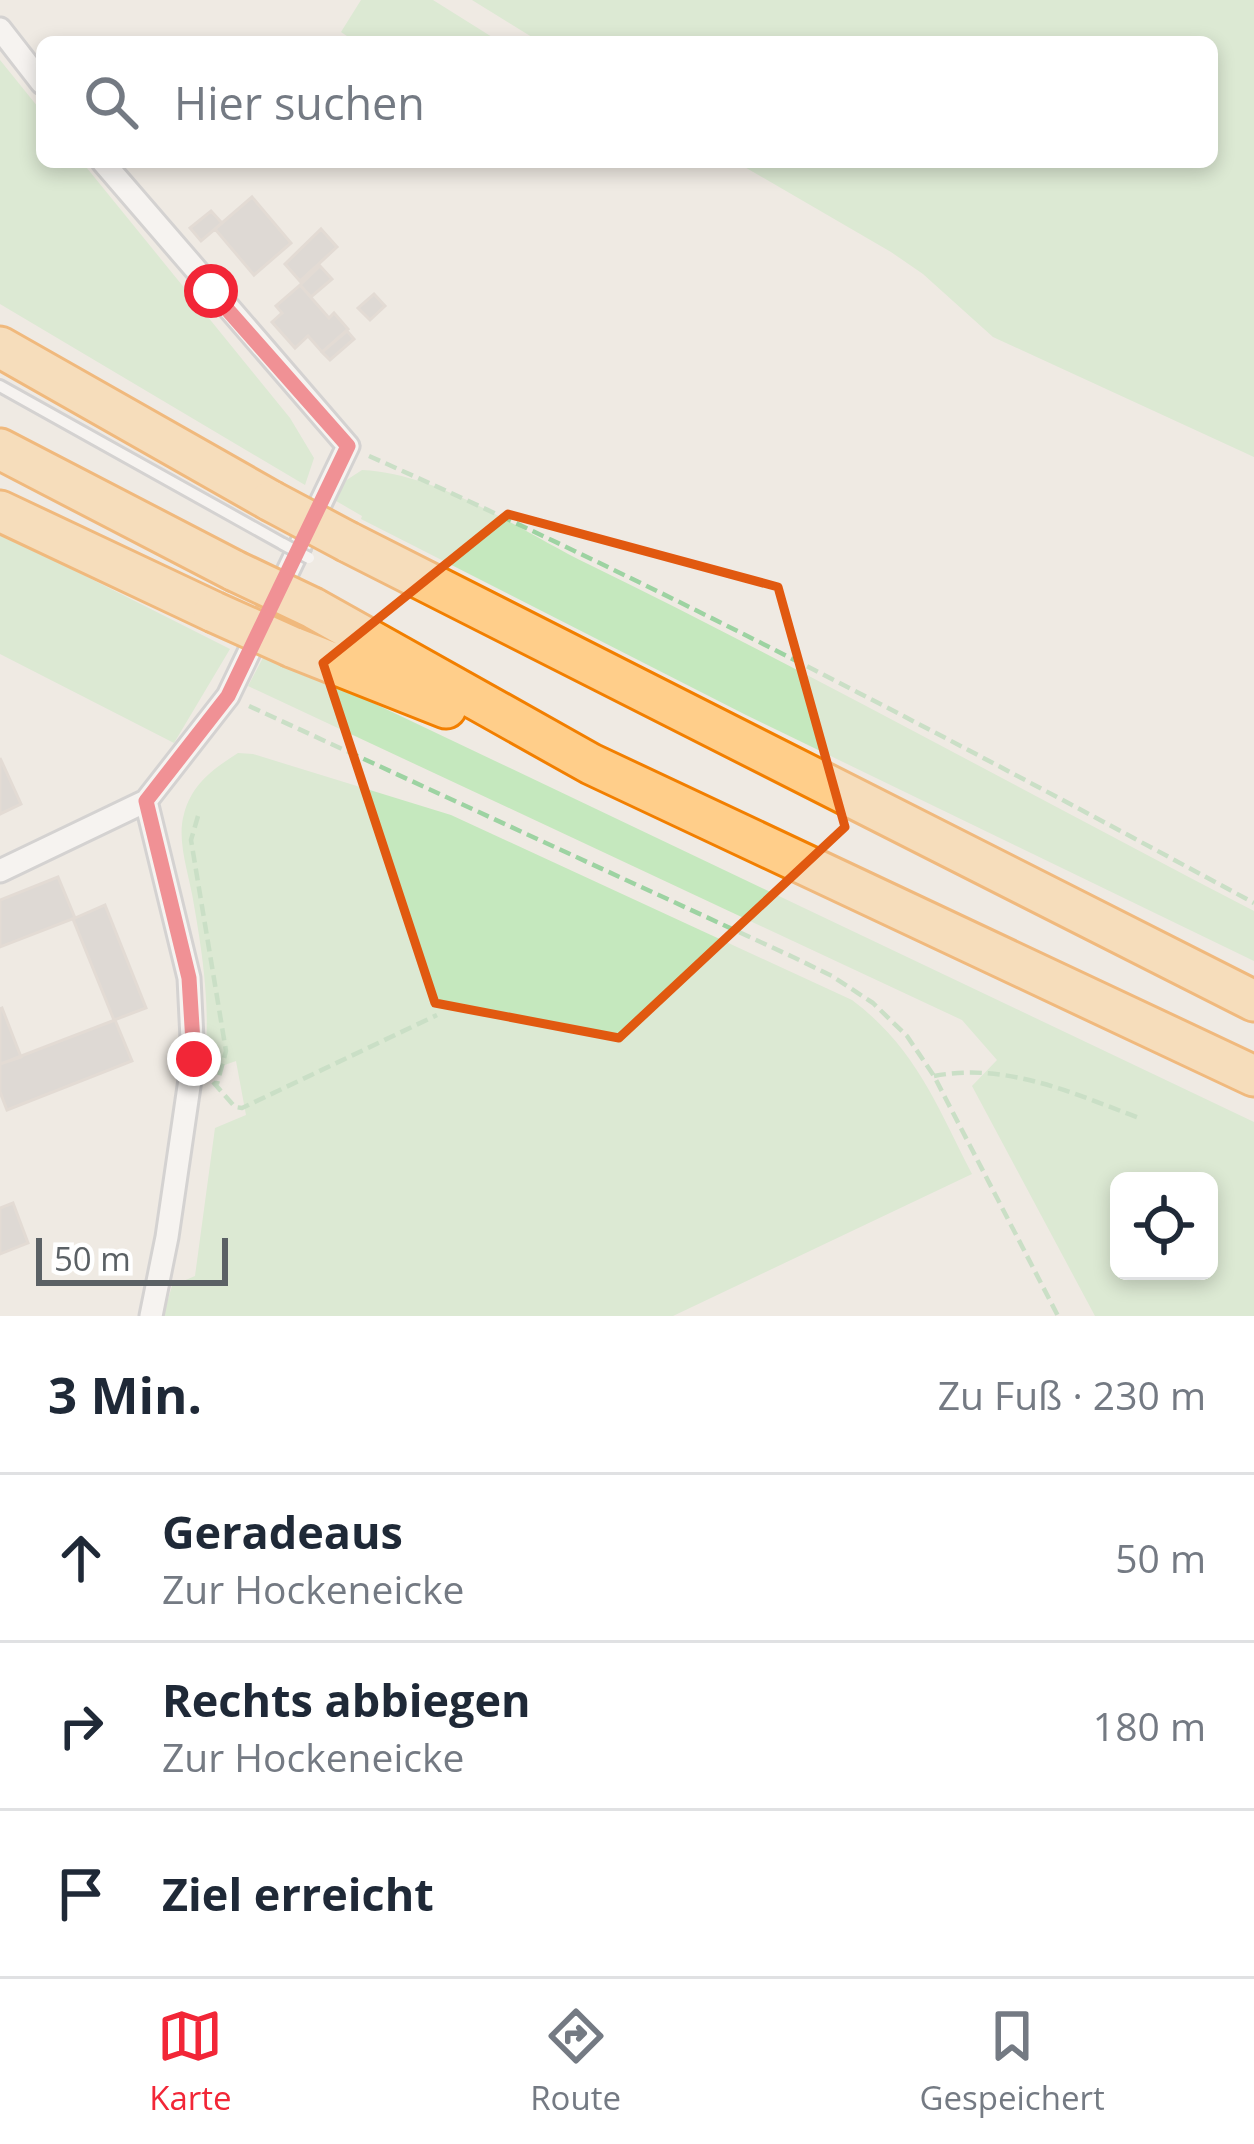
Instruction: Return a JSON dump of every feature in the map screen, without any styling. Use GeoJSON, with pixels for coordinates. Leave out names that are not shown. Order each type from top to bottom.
{"type":"FeatureCollection","features":[{"type":"Feature","properties":{"kind":"highway"},"geometry":{"type":"LineString","coordinates":[[0,347],[348,542],[1254,1001]]}},
{"type":"Feature","properties":{"kind":"highway"},"geometry":{"type":"LineString","coordinates":[[0,449],[313,608],[591,764]]}},
{"type":"Feature","properties":{"kind":"highway"},"geometry":{"type":"LineString","coordinates":[[0,511],[292,647],[591,764],[1254,1076]]}},
{"type":"Feature","properties":{"kind":"street"},"geometry":{"type":"LineString","coordinates":[[0,29],[36,75]]}},
{"type":"Feature","properties":{"kind":"street"},"geometry":{"type":"LineString","coordinates":[[0,871],[146,801],[228,696],[348,446],[108,168]]}},
{"type":"Feature","properties":{"kind":"street"},"geometry":{"type":"LineString","coordinates":[[146,801],[189,978],[194,1059],[151,1316]]}},
{"type":"Feature","properties":{"kind":"lane"},"geometry":{"type":"LineString","coordinates":[[0,386],[309,558]]}},
{"type":"Feature","properties":{"kind":"path"},"geometry":{"type":"LineString","coordinates":[[348,446],[510,518],[705,616],[1254,903]]}},
{"type":"Feature","properties":{"kind":"path"},"geometry":{"type":"LineString","coordinates":[[228,696],[832,976],[873,1003],[907,1036],[934,1076],[1058,1316]]}},
{"type":"Feature","properties":{"kind":"path"},"geometry":{"type":"LineString","coordinates":[[198,816],[191,840],[226,1052],[217,1084],[236,1107],[437,1015]]}},
{"type":"Feature","properties":{"kind":"path"},"geometry":{"type":"LineString","coordinates":[[934,1076],[966,1070],[1016,1075],[1142,1119]]}},
{"type":"Feature","properties":{"kind":"highlighted area"},"geometry":{"type":"Polygon","coordinates":[[[508,514],[778,587],[845,827],[619,1038],[435,1003],[323,663],[508,514]]]}},
{"type":"Feature","properties":{"kind":"green space"},"geometry":{"type":"Polygon","coordinates":[[[361,0],[433,0],[490,36],[347,36],[341,32],[361,0]]]}},
{"type":"Feature","properties":{"kind":"green space"},"geometry":{"type":"Polygon","coordinates":[[[472,0],[1254,0],[1254,457],[993,337],[891,252],[746,168],[1218,168],[1218,36],[530,36],[472,0]]]}},
{"type":"Feature","properties":{"kind":"green space"},"geometry":{"type":"Polygon","coordinates":[[[0,60],[36,105],[36,168],[87,168],[290,418],[314,458],[305,485],[0,304],[0,60]]]}},
{"type":"Feature","properties":{"kind":"green space"},"geometry":{"type":"Polygon","coordinates":[[[362,470],[421,482],[479,506],[1254,911],[1254,961],[746,715],[361,519],[331,498],[339,485],[362,470]]]}},
{"type":"Feature","properties":{"kind":"green space"},"geometry":{"type":"Polygon","coordinates":[[[0,533],[230,649],[174,743],[0,654],[0,533]]]}},
{"type":"Feature","properties":{"kind":"green space"},"geometry":{"type":"Polygon","coordinates":[[[266,652],[1254,1122],[1254,1316],[1095,1316],[972,1086],[997,1060],[962,1020],[248,686],[266,652]]]}},
{"type":"Feature","properties":{"kind":"green space"},"geometry":{"type":"Polygon","coordinates":[[[238,753],[451,815],[852,1000],[908,1058],[972,1174],[673,1316],[163,1316],[172,1286],[195,1276],[215,1128],[246,1115],[236,1061],[204,1072],[205,988],[182,836],[192,794],[212,771],[238,753]]]}},
{"type":"Feature","properties":{"kind":"building"},"geometry":{"type":"Polygon","coordinates":[[[252,197],[291,243],[254,275],[215,229],[252,197]]]}},
{"type":"Feature","properties":{"kind":"building"},"geometry":{"type":"Polygon","coordinates":[[[211,211],[222,223],[201,241],[190,228],[211,211]]]}},
{"type":"Feature","properties":{"kind":"building"},"geometry":{"type":"Polygon","coordinates":[[[321,229],[337,247],[300,281],[285,264],[321,229]]]}},
{"type":"Feature","properties":{"kind":"building"},"geometry":{"type":"Polygon","coordinates":[[[320,266],[332,279],[311,297],[300,285],[320,266]]]}},
{"type":"Feature","properties":{"kind":"building"},"geometry":{"type":"Polygon","coordinates":[[[300,285],[329,318],[334,313],[348,329],[322,352],[308,336],[295,348],[272,322],[282,313],[276,306],[300,285]]]}},
{"type":"Feature","properties":{"kind":"building"},"geometry":{"type":"Polygon","coordinates":[[[374,294],[385,306],[370,320],[358,308],[374,294]]]}},
{"type":"Feature","properties":{"kind":"building"},"geometry":{"type":"Polygon","coordinates":[[[347,331],[354,339],[330,360],[322,352],[347,331]]]}},
{"type":"Feature","properties":{"kind":"building"},"geometry":{"type":"Polygon","coordinates":[[[0,758],[21,804],[0,814],[0,758]]]}},
{"type":"Feature","properties":{"kind":"building"},"geometry":{"type":"Polygon","coordinates":[[[58,877],[75,918],[0,947],[0,900],[58,877]]]}},
{"type":"Feature","properties":{"kind":"building"},"geometry":{"type":"Polygon","coordinates":[[[105,905],[146,1008],[114,1020],[73,919],[105,905]]]}},
{"type":"Feature","properties":{"kind":"building"},"geometry":{"type":"Polygon","coordinates":[[[0,1009],[21,1057],[0,1064],[0,1009]]]}},
{"type":"Feature","properties":{"kind":"building"},"geometry":{"type":"Polygon","coordinates":[[[115,1020],[132,1061],[7,1110],[0,1092],[0,1064],[115,1020]]]}},
{"type":"Feature","properties":{"kind":"building"},"geometry":{"type":"Polygon","coordinates":[[[13,1203],[28,1243],[0,1254],[0,1208],[13,1203]]]}},
{"type":"Feature","properties":{"kind":"route"},"geometry":{"type":"LineString","coordinates":[[194,1059],[189,978],[146,801],[228,696],[348,446],[211,291]]}}]}
